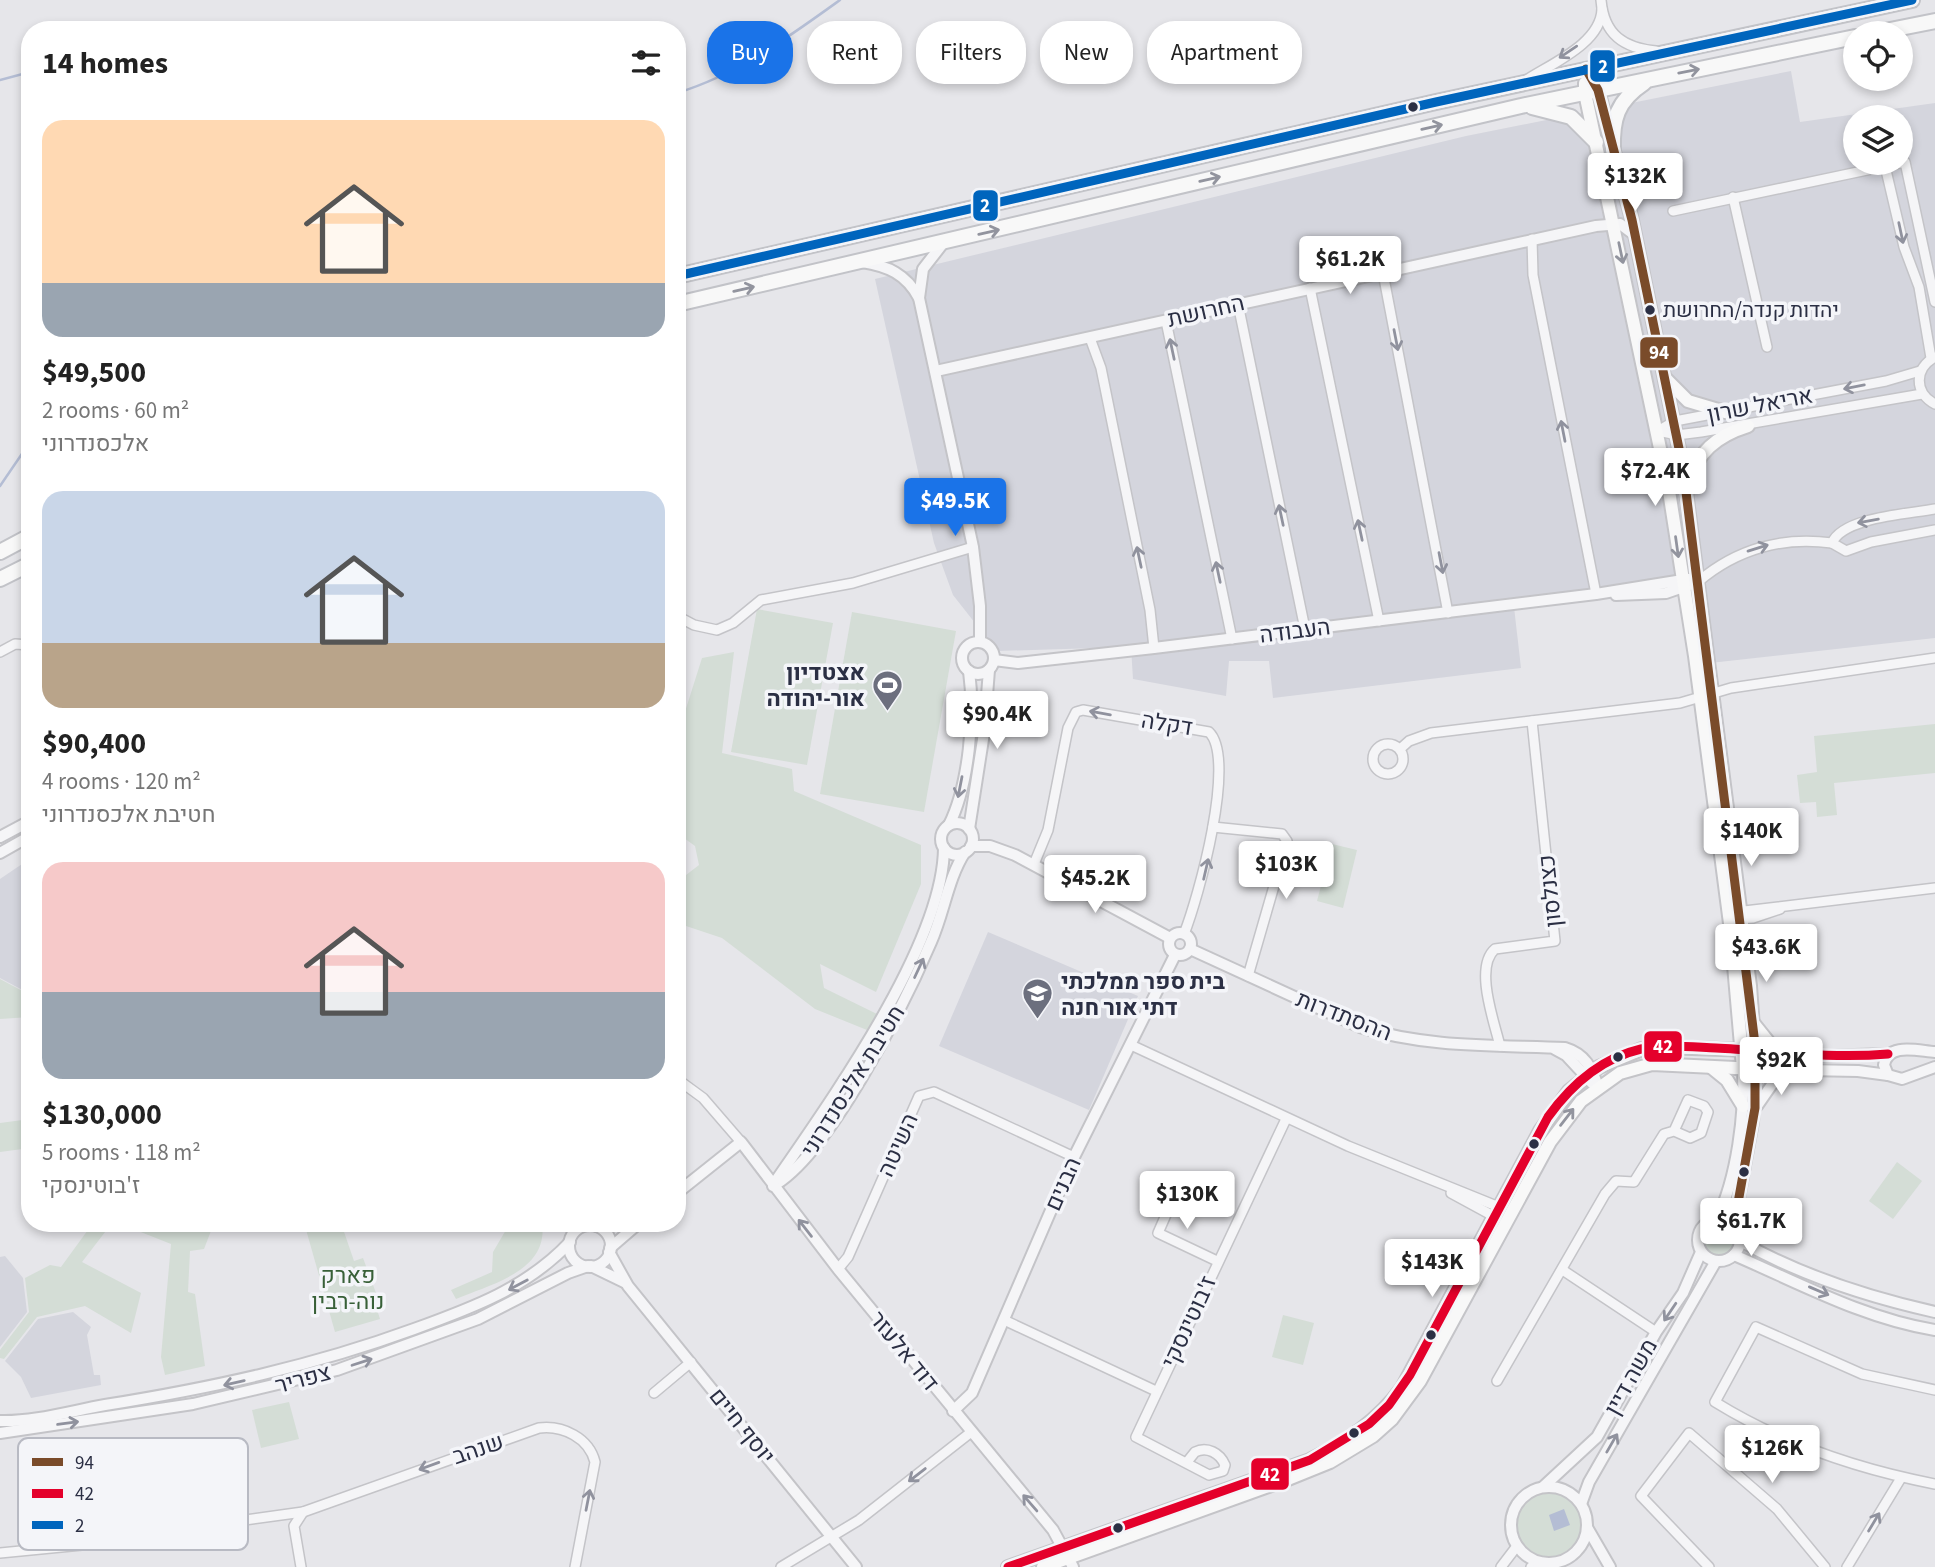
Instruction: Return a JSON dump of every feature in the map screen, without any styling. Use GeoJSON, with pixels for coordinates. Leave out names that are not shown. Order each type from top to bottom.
{"type":"FeatureCollection","features":[{"type":"Feature","properties":{"kind":"main road"},"geometry":{"type":"LineString","coordinates":[[686,274],[1665,51],[1912,0]]}},
{"type":"Feature","properties":{"kind":"main road"},"geometry":{"type":"LineString","coordinates":[[1913,25],[1935,21]]}},
{"type":"Feature","properties":{"kind":"main road"},"geometry":{"type":"LineString","coordinates":[[686,302],[1521,106],[1843,39]]}},
{"type":"Feature","properties":{"kind":"main road"},"geometry":{"type":"LineString","coordinates":[[1586,69],[1596,142],[1658,431],[1683,583],[1706,695],[1754,1023],[1749,1050]]}},
{"type":"Feature","properties":{"kind":"main road"},"geometry":{"type":"LineString","coordinates":[[1613,150],[1616,110],[1629,94],[1650,79]]}},
{"type":"Feature","properties":{"kind":"main road"},"geometry":{"type":"LineString","coordinates":[[1591,91],[1613,150],[1636,236],[1676,428],[1699,581],[1706,695]]}},
{"type":"Feature","properties":{"kind":"main road"},"geometry":{"type":"LineString","coordinates":[[1521,106],[1563,113],[1596,142]]}},
{"type":"Feature","properties":{"kind":"main road"},"geometry":{"type":"LineString","coordinates":[[1665,378],[1688,401],[1725,412]]}},
{"type":"Feature","properties":{"kind":"main road"},"geometry":{"type":"LineString","coordinates":[[1686,485],[1705,449],[1721,436],[1748,426]]}},
{"type":"Feature","properties":{"kind":"main road"},"geometry":{"type":"LineString","coordinates":[[0,552],[21,541]]}},
{"type":"Feature","properties":{"kind":"main road"},"geometry":{"type":"LineString","coordinates":[[0,580],[21,569]]}},
{"type":"Feature","properties":{"kind":"main road"},"geometry":{"type":"LineString","coordinates":[[0,580],[21,574]]}},
{"type":"Feature","properties":{"kind":"main road"},"geometry":{"type":"LineString","coordinates":[[1009,1567],[1069,1557],[1288,1479],[1330,1462],[1373,1436],[1392,1419],[1420,1381],[1558,1129],[1573,1109],[1598,1087],[1620,1073],[1644,1065],[1749,1069],[1737,915]]}},
{"type":"Feature","properties":{"kind":"main road"},"geometry":{"type":"LineString","coordinates":[[1754,1023],[1763,1038],[1786,1054]]}},
{"type":"Feature","properties":{"kind":"main road"},"geometry":{"type":"LineString","coordinates":[[1043,1567],[1310,1460],[1369,1424],[1402,1388],[1548,1117],[1588,1074],[1642,1049],[1749,1050]]}},
{"type":"Feature","properties":{"kind":"main road"},"geometry":{"type":"LineString","coordinates":[[1707,1066],[1727,1080],[1749,1107]]}},
{"type":"Feature","properties":{"kind":"street"},"geometry":{"type":"LineString","coordinates":[[1602,5],[1609,29],[1621,42],[1640,49],[1665,51]]}},
{"type":"Feature","properties":{"kind":"street"},"geometry":{"type":"LineString","coordinates":[[1520,84],[1588,38],[1600,24],[1602,5]]}},
{"type":"Feature","properties":{"kind":"street"},"geometry":{"type":"LineString","coordinates":[[1673,211],[1843,175]]}},
{"type":"Feature","properties":{"kind":"street"},"geometry":{"type":"LineString","coordinates":[[1887,175],[1904,247],[1919,287],[1933,358],[1920,371],[1919,387],[1922,394],[1935,404]]}},
{"type":"Feature","properties":{"kind":"street"},"geometry":{"type":"LineString","coordinates":[[1908,175],[1935,302]]}},
{"type":"Feature","properties":{"kind":"street"},"geometry":{"type":"LineString","coordinates":[[1733,197],[1767,347]]}},
{"type":"Feature","properties":{"kind":"street"},"geometry":{"type":"LineString","coordinates":[[1614,224],[1625,226],[1636,236]]}},
{"type":"Feature","properties":{"kind":"street","name":"החרושת"},"geometry":{"type":"LineString","coordinates":[[936,371],[1532,239],[1614,224]]}},
{"type":"Feature","properties":{"kind":"street"},"geometry":{"type":"LineString","coordinates":[[1532,239],[1533,275],[1596,594]]}},
{"type":"Feature","properties":{"kind":"street"},"geometry":{"type":"LineString","coordinates":[[919,298],[923,269],[944,242]]}},
{"type":"Feature","properties":{"kind":"street"},"geometry":{"type":"LineString","coordinates":[[862,262],[896,272],[913,286],[919,298],[972,547],[980,606],[979,642]]}},
{"type":"Feature","properties":{"kind":"street"},"geometry":{"type":"LineString","coordinates":[[1383,273],[1448,613]]}},
{"type":"Feature","properties":{"kind":"street"},"geometry":{"type":"LineString","coordinates":[[1310,288],[1379,621]]}},
{"type":"Feature","properties":{"kind":"street"},"geometry":{"type":"LineString","coordinates":[[1238,304],[1305,629]]}},
{"type":"Feature","properties":{"kind":"street"},"geometry":{"type":"LineString","coordinates":[[1166,321],[1232,639]]}},
{"type":"Feature","properties":{"kind":"street"},"geometry":{"type":"LineString","coordinates":[[1090,338],[1106,395],[1150,610],[1154,648]]}},
{"type":"Feature","properties":{"kind":"street","name":"אריאל שרון"},"geometry":{"type":"LineString","coordinates":[[1676,428],[1725,412],[1886,381],[1920,371]]}},
{"type":"Feature","properties":{"kind":"street","name":"אריאל שרון"},"geometry":{"type":"LineString","coordinates":[[1658,431],[1748,426],[1922,394]]}},
{"type":"Feature","properties":{"kind":"street"},"geometry":{"type":"LineString","coordinates":[[1832,542],[1837,533],[1851,525],[1935,509]]}},
{"type":"Feature","properties":{"kind":"street"},"geometry":{"type":"LineString","coordinates":[[1699,581],[1727,561],[1766,545],[1794,540],[1832,542],[1846,551],[1871,542],[1935,530]]}},
{"type":"Feature","properties":{"kind":"street"},"geometry":{"type":"LineString","coordinates":[[686,621],[716,630],[733,623],[761,600],[853,583],[934,556],[972,547]]}},
{"type":"Feature","properties":{"kind":"street","name":"העבודה"},"geometry":{"type":"LineString","coordinates":[[991,665],[1232,639],[1699,581]]}},
{"type":"Feature","properties":{"kind":"street"},"geometry":{"type":"LineString","coordinates":[[968,849],[992,650],[979,642]]}},
{"type":"Feature","properties":{"kind":"street"},"geometry":{"type":"LineString","coordinates":[[979,642],[970,645],[963,652],[963,662],[969,671],[971,721],[957,806],[949,825],[942,833],[944,848],[956,855],[968,849],[990,846],[1015,855]]}},
{"type":"Feature","properties":{"kind":"street"},"geometry":{"type":"LineString","coordinates":[[0,652],[15,644],[21,644]]}},
{"type":"Feature","properties":{"kind":"street"},"geometry":{"type":"LineString","coordinates":[[1400,749],[1409,741],[1431,733],[1669,704],[1706,695],[1935,658]]}},
{"type":"Feature","properties":{"kind":"street"},"geometry":{"type":"LineString","coordinates":[[969,671],[979,673],[991,665]]}},
{"type":"Feature","properties":{"kind":"street","name":"דקלה"},"geometry":{"type":"LineString","coordinates":[[1034,864],[1053,813],[1070,718],[1083,710],[1209,732],[1215,738],[1219,752],[1213,827],[1202,883],[1184,934]]}},
{"type":"Feature","properties":{"kind":"street","name":"כצנלסון"},"geometry":{"type":"LineString","coordinates":[[1500,1046],[1484,971],[1488,955],[1495,949],[1555,941],[1532,721]]}},
{"type":"Feature","properties":{"kind":"street"},"geometry":{"type":"LineString","coordinates":[[949,825],[962,824],[1170,938]]}},
{"type":"Feature","properties":{"kind":"street"},"geometry":{"type":"LineString","coordinates":[[0,837],[21,826]]}},
{"type":"Feature","properties":{"kind":"street"},"geometry":{"type":"LineString","coordinates":[[1213,827],[1282,834],[1286,848],[1248,976]]}},
{"type":"Feature","properties":{"kind":"street"},"geometry":{"type":"LineString","coordinates":[[0,853],[21,845]]}},
{"type":"Feature","properties":{"kind":"street","name":"חטיבת אלכסנדרוני"},"geometry":{"type":"LineString","coordinates":[[773,1186],[841,1085],[887,1007],[920,936],[942,875],[944,848]]}},
{"type":"Feature","properties":{"kind":"street","name":"חטיבת אלכסנדרוני"},"geometry":{"type":"LineString","coordinates":[[773,1186],[786,1178],[809,1156],[875,1054],[932,941],[958,865],[968,849]]}},
{"type":"Feature","properties":{"kind":"street"},"geometry":{"type":"LineString","coordinates":[[1737,915],[1935,888]]}},
{"type":"Feature","properties":{"kind":"street"},"geometry":{"type":"LineString","coordinates":[[1178,933],[1184,934],[1191,940],[1190,949],[1184,955],[1175,955],[1169,948],[1170,938],[1178,933]]}},
{"type":"Feature","properties":{"kind":"street","name":"ההסתדרות"},"geometry":{"type":"LineString","coordinates":[[1190,949],[1360,1027],[1389,1036],[1435,1043],[1549,1047],[1575,1051],[1588,1074]]}},
{"type":"Feature","properties":{"kind":"street","name":"הבנים"},"geometry":{"type":"LineString","coordinates":[[953,1411],[972,1393],[1074,1157],[1175,955]]}},
{"type":"Feature","properties":{"kind":"street"},"geometry":{"type":"LineString","coordinates":[[1131,1045],[1286,1119],[1509,1218]]}},
{"type":"Feature","properties":{"kind":"street"},"geometry":{"type":"LineString","coordinates":[[1749,1050],[1786,1054],[1888,1054],[1904,1050],[1935,1052]]}},
{"type":"Feature","properties":{"kind":"street"},"geometry":{"type":"LineString","coordinates":[[1888,1054],[1884,1065],[1888,1075]]}},
{"type":"Feature","properties":{"kind":"street"},"geometry":{"type":"LineString","coordinates":[[1935,1067],[1899,1079],[1866,1072],[1749,1069],[1749,1107],[1734,1225],[1740,1241],[1763,1254],[1871,1297],[1935,1312]]}},
{"type":"Feature","properties":{"kind":"street"},"geometry":{"type":"LineString","coordinates":[[1795,1071],[1773,1083],[1749,1107],[1725,1200],[1717,1219],[1700,1229],[1698,1243],[1701,1252],[1716,1261],[1734,1255],[1864,1311],[1904,1325],[1935,1330]]}},
{"type":"Feature","properties":{"kind":"street"},"geometry":{"type":"LineString","coordinates":[[1588,1074],[1598,1087]]}},
{"type":"Feature","properties":{"kind":"street"},"geometry":{"type":"LineString","coordinates":[[686,1086],[703,1098],[740,1142],[686,1186]]}},
{"type":"Feature","properties":{"kind":"street","name":"השיטה"},"geometry":{"type":"LineString","coordinates":[[838,1269],[848,1257],[919,1096],[934,1092],[1074,1157]]}},
{"type":"Feature","properties":{"kind":"street"},"geometry":{"type":"LineString","coordinates":[[1497,1381],[1564,1271],[1605,1194],[1616,1181],[1634,1182],[1664,1134],[1674,1131],[1690,1138],[1701,1133],[1708,1112],[1703,1106],[1688,1100],[1674,1131]]}},
{"type":"Feature","properties":{"kind":"street","name":"ז'בוטינסקי"},"geometry":{"type":"LineString","coordinates":[[1187,1462],[1136,1437],[1286,1119]]}},
{"type":"Feature","properties":{"kind":"street","name":"דוד אלעזר"},"geometry":{"type":"LineString","coordinates":[[740,1142],[838,1269],[1069,1557]]}},
{"type":"Feature","properties":{"kind":"street"},"geometry":{"type":"LineString","coordinates":[[1175,1194],[1158,1233],[1217,1261]]}},
{"type":"Feature","properties":{"kind":"street"},"geometry":{"type":"LineString","coordinates":[[1717,1219],[1734,1225]]}},
{"type":"Feature","properties":{"kind":"street"},"geometry":{"type":"LineString","coordinates":[[568,1232],[573,1258],[589,1266],[603,1262],[622,1232]]}},
{"type":"Feature","properties":{"kind":"street"},"geometry":{"type":"LineString","coordinates":[[570,1240],[577,1232]]}},
{"type":"Feature","properties":{"kind":"street"},"geometry":{"type":"LineString","coordinates":[[603,1232],[608,1236],[610,1250]]}},
{"type":"Feature","properties":{"kind":"street","name":"צפריר"},"geometry":{"type":"LineString","coordinates":[[0,1420],[194,1391],[326,1359],[436,1321],[512,1289],[545,1268],[570,1240]]}},
{"type":"Feature","properties":{"kind":"street"},"geometry":{"type":"LineString","coordinates":[[1734,1255],[1740,1241]]}},
{"type":"Feature","properties":{"kind":"street","name":"יוסף חיים"},"geometry":{"type":"LineString","coordinates":[[610,1250],[628,1286],[856,1567]]}},
{"type":"Feature","properties":{"kind":"street","name":"משה דיין"},"geometry":{"type":"LineString","coordinates":[[1543,1488],[1597,1437],[1656,1332],[1683,1293],[1701,1252]]}},
{"type":"Feature","properties":{"kind":"street","name":"משה דיין"},"geometry":{"type":"LineString","coordinates":[[1581,1504],[1589,1482],[1716,1261]]}},
{"type":"Feature","properties":{"kind":"street","name":"צפריר"},"geometry":{"type":"LineString","coordinates":[[0,1433],[202,1402],[337,1370],[478,1319],[568,1273],[589,1266]]}},
{"type":"Feature","properties":{"kind":"street","name":"יוסף חיים"},"geometry":{"type":"LineString","coordinates":[[589,1266],[612,1274],[628,1286]]}},
{"type":"Feature","properties":{"kind":"street"},"geometry":{"type":"LineString","coordinates":[[1564,1271],[1656,1332]]}},
{"type":"Feature","properties":{"kind":"street"},"geometry":{"type":"LineString","coordinates":[[1004,1320],[1156,1391]]}},
{"type":"Feature","properties":{"kind":"street"},"geometry":{"type":"LineString","coordinates":[[1935,1390],[1861,1374],[1756,1326],[1715,1402],[1770,1432],[1818,1452],[1853,1465],[1935,1484]]}},
{"type":"Feature","properties":{"kind":"street"},"geometry":{"type":"LineString","coordinates":[[654,1393],[691,1363]]}},
{"type":"Feature","properties":{"kind":"street","name":"שנהב"},"geometry":{"type":"LineString","coordinates":[[303,1512],[539,1428],[567,1430],[590,1449],[595,1462],[575,1567]]}},
{"type":"Feature","properties":{"kind":"street"},"geometry":{"type":"LineString","coordinates":[[781,1567],[833,1538],[970,1433]]}},
{"type":"Feature","properties":{"kind":"street"},"geometry":{"type":"LineString","coordinates":[[1709,1567],[1641,1496],[1689,1433],[1777,1510],[1825,1567]]}},
{"type":"Feature","properties":{"kind":"street"},"geometry":{"type":"LineString","coordinates":[[1847,1567],[1901,1478]]}},
{"type":"Feature","properties":{"kind":"street"},"geometry":{"type":"LineString","coordinates":[[1588,1529],[1569,1563],[1536,1564],[1517,1546],[1511,1528],[1516,1505],[1524,1495],[1543,1488],[1561,1488],[1581,1504],[1588,1529],[1610,1567]]}},
{"type":"Feature","properties":{"kind":"street"},"geometry":{"type":"LineString","coordinates":[[248,1520],[303,1512]]}},
{"type":"Feature","properties":{"kind":"street"},"geometry":{"type":"LineString","coordinates":[[301,1567],[294,1526],[303,1512]]}},
{"type":"Feature","properties":{"kind":"street"},"geometry":{"type":"LineString","coordinates":[[1501,1567],[1517,1546]]}},
{"type":"Feature","properties":{"kind":"street"},"geometry":{"type":"LineString","coordinates":[[0,1553],[31,1550]]}},
{"type":"Feature","properties":{"kind":"shaded area"},"geometry":{"type":"Polygon","coordinates":[[[1791,71],[1800,122],[1843,116],[1843,175],[1913,175],[1913,106],[1935,103],[1935,638],[1710,663],[1697,578],[1514,607],[1521,668],[1273,698],[1269,661],[1229,661],[1226,696],[1133,679],[1131,647],[997,651],[953,595],[934,543],[875,279],[1466,136],[1791,71]]]}},
{"type":"Feature","properties":{"kind":"shaded area"},"geometry":{"type":"Polygon","coordinates":[[[21,865],[21,989],[0,978],[0,879],[21,865]]]}},
{"type":"Feature","properties":{"kind":"shaded area","name":"בית ספר ממלכתי דתי אור חנה"},"geometry":{"type":"Polygon","coordinates":[[[988,932],[1138,996],[1089,1110],[939,1046],[988,932]]]}},
{"type":"Feature","properties":{"kind":"shaded area"},"geometry":{"type":"Polygon","coordinates":[[[5,1256],[23,1278],[27,1312],[0,1347],[0,1257],[5,1256]]]}},
{"type":"Feature","properties":{"kind":"shaded area"},"geometry":{"type":"Polygon","coordinates":[[[73,1312],[91,1327],[87,1335],[94,1375],[100,1375],[101,1385],[31,1398],[21,1377],[5,1361],[38,1319],[73,1312]]]}},
{"type":"Feature","properties":{"kind":"green space"},"geometry":{"type":"Polygon","coordinates":[[[757,609],[833,623],[807,765],[731,752],[757,609]]]}},
{"type":"Feature","properties":{"kind":"green space","name":"אצטדיון אור-יהודה"},"geometry":{"type":"Polygon","coordinates":[[[852,612],[956,631],[924,812],[820,794],[852,612]]]}},
{"type":"Feature","properties":{"kind":"green space"},"geometry":{"type":"Polygon","coordinates":[[[734,652],[722,753],[792,769],[794,791],[921,845],[921,884],[876,992],[820,964],[824,988],[877,1014],[867,1030],[815,1009],[722,938],[686,926],[686,875],[699,865],[695,846],[686,840],[686,709],[702,658],[734,652]]]}},
{"type":"Feature","properties":{"kind":"green space"},"geometry":{"type":"Polygon","coordinates":[[[1935,724],[1935,773],[1834,783],[1837,815],[1817,817],[1816,802],[1800,803],[1797,775],[1817,772],[1814,736],[1935,724]]]}},
{"type":"Feature","properties":{"kind":"green space"},"geometry":{"type":"Polygon","coordinates":[[[1332,844],[1357,850],[1343,908],[1317,901],[1332,844]]]}},
{"type":"Feature","properties":{"kind":"green space"},"geometry":{"type":"Polygon","coordinates":[[[0,979],[21,990],[21,1018],[0,1019],[0,979]]]}},
{"type":"Feature","properties":{"kind":"green space"},"geometry":{"type":"Polygon","coordinates":[[[21,1120],[21,1149],[0,1152],[0,1123],[21,1120]]]}},
{"type":"Feature","properties":{"kind":"green space"},"geometry":{"type":"Polygon","coordinates":[[[1897,1162],[1922,1181],[1893,1219],[1869,1201],[1897,1162]]]}},
{"type":"Feature","properties":{"kind":"green space"},"geometry":{"type":"Polygon","coordinates":[[[1719,1220],[1733,1226],[1739,1240],[1733,1254],[1719,1260],[1705,1254],[1699,1240],[1705,1226],[1719,1220]]]}},
{"type":"Feature","properties":{"kind":"green space"},"geometry":{"type":"Polygon","coordinates":[[[86,1232],[105,1232],[82,1262],[141,1293],[131,1333],[85,1306],[37,1317],[4,1359],[0,1358],[0,1350],[29,1312],[25,1278],[50,1265],[61,1267],[86,1232]]]}},
{"type":"Feature","properties":{"kind":"green space"},"geometry":{"type":"Polygon","coordinates":[[[141,1232],[211,1232],[204,1249],[190,1251],[188,1292],[195,1294],[205,1366],[165,1375],[161,1357],[171,1244],[141,1232]]]}},
{"type":"Feature","properties":{"kind":"green space","name":"פארק נוה-רבין"},"geometry":{"type":"Polygon","coordinates":[[[307,1232],[344,1232],[354,1261],[363,1258],[376,1293],[372,1294],[380,1319],[335,1332],[307,1232]]]}},
{"type":"Feature","properties":{"kind":"green space"},"geometry":{"type":"Polygon","coordinates":[[[505,1232],[542,1232],[536,1253],[527,1264],[500,1281],[456,1299],[451,1290],[492,1272],[493,1252],[505,1232]]]}},
{"type":"Feature","properties":{"kind":"green space"},"geometry":{"type":"Polygon","coordinates":[[[1283,1315],[1314,1323],[1303,1365],[1272,1357],[1283,1315]]]}},
{"type":"Feature","properties":{"kind":"green space"},"geometry":{"type":"Polygon","coordinates":[[[289,1402],[299,1439],[261,1448],[252,1410],[289,1402]]]}},
{"type":"Feature","properties":{"kind":"green space"},"geometry":{"type":"Polygon","coordinates":[[[1549,1488],[1563,1491],[1575,1499],[1583,1511],[1586,1525],[1583,1539],[1575,1551],[1563,1559],[1549,1562],[1535,1559],[1523,1551],[1515,1539],[1512,1525],[1515,1511],[1523,1499],[1535,1491],[1549,1488]]]}},
{"type":"Feature","properties":{"kind":"water"},"geometry":{"type":"Polygon","coordinates":[[[1564,1509],[1570,1525],[1554,1531],[1549,1515],[1564,1509]]]}},
{"type":"Feature","properties":{"kind":"waterway"},"geometry":{"type":"LineString","coordinates":[[686,90],[742,65],[782,41],[840,0]]}},
{"type":"Feature","properties":{"kind":"waterway"},"geometry":{"type":"LineString","coordinates":[[0,80],[21,74]]}},
{"type":"Feature","properties":{"kind":"waterway"},"geometry":{"type":"LineString","coordinates":[[0,486],[21,455]]}},
{"type":"Feature","properties":{"kind":"transit line","name":"2"},"geometry":{"type":"LineString","coordinates":[[686,274],[1436,102],[1912,0]]}},
{"type":"Feature","properties":{"kind":"transit line","name":"94"},"geometry":{"type":"LineString","coordinates":[[1586,69],[1598,90],[1632,220],[1683,468],[1755,1044],[1755,1108],[1734,1225]]}},
{"type":"Feature","properties":{"kind":"transit line","name":"42"},"geometry":{"type":"LineString","coordinates":[[1008,1567],[1310,1460],[1369,1424],[1389,1405],[1410,1375],[1548,1117],[1577,1084],[1600,1066],[1641,1049],[1678,1046],[1823,1055],[1888,1054]]}},
{"type":"Feature","properties":{"kind":"place","name":"יהדות קנדה/החרושת"},"geometry":{"type":"Point","coordinates":[1650,310]}},
{"type":"Feature","properties":{"kind":"place","name":"אצטדיון אור-יהודה"},"geometry":{"type":"Point","coordinates":[888,712]}},
{"type":"Feature","properties":{"kind":"place","name":"בית ספר ממלכתי דתי אור חנה"},"geometry":{"type":"Point","coordinates":[1038,1021]}}]}
